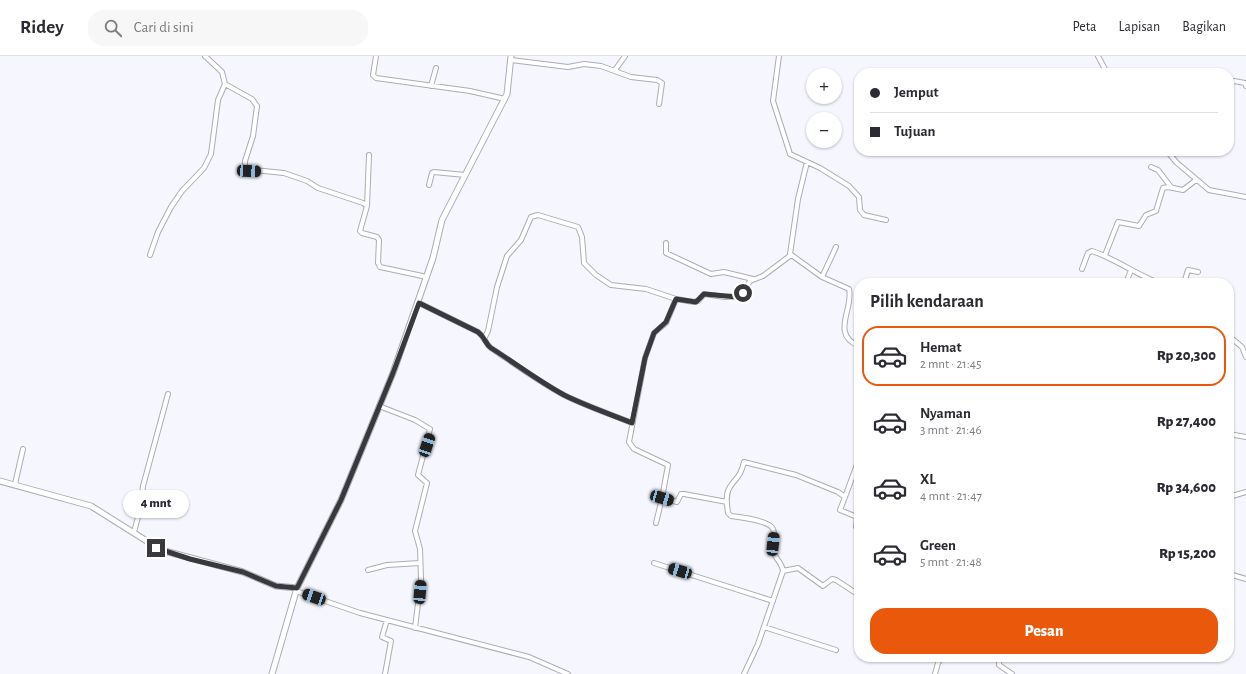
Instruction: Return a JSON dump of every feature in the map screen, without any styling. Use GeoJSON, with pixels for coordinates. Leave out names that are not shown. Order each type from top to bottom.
{"type":"FeatureCollection","features":[{"type":"Feature","properties":{"kind":"street"},"geometry":{"type":"LineString","coordinates":[[150,255],[158,232],[171,207],[182,192],[204,168],[211,154],[214,141],[218,100],[225,84],[222,72],[205,56]]}},
{"type":"Feature","properties":{"kind":"street"},"geometry":{"type":"LineString","coordinates":[[376,56],[374,77],[470,91],[505,99]]}},
{"type":"Feature","properties":{"kind":"street"},"geometry":{"type":"LineString","coordinates":[[615,70],[625,56]]}},
{"type":"Feature","properties":{"kind":"street"},"geometry":{"type":"LineString","coordinates":[[779,56],[773,94],[775,110],[790,154],[836,177],[854,191],[859,197],[860,210],[864,215],[886,220]]}},
{"type":"Feature","properties":{"kind":"street"},"geometry":{"type":"LineString","coordinates":[[1098,56],[1104,68]]}},
{"type":"Feature","properties":{"kind":"street"},"geometry":{"type":"LineString","coordinates":[[272,674],[297,589],[341,500],[419,303],[442,220],[507,94],[511,58],[568,67],[591,64],[615,70],[631,77],[660,81],[662,83],[659,104]]}},
{"type":"Feature","properties":{"kind":"street"},"geometry":{"type":"LineString","coordinates":[[431,86],[436,68]]}},
{"type":"Feature","properties":{"kind":"street"},"geometry":{"type":"LineString","coordinates":[[1234,81],[1245,83],[1246,86]]}},
{"type":"Feature","properties":{"kind":"street"},"geometry":{"type":"LineString","coordinates":[[225,84],[252,99],[257,106],[254,136],[245,161],[245,170],[284,173],[307,181],[318,188],[361,202],[367,206]]}},
{"type":"Feature","properties":{"kind":"street"},"geometry":{"type":"LineString","coordinates":[[369,155],[367,206],[360,231],[362,233],[377,237],[379,240],[378,263],[380,267],[427,277]]}},
{"type":"Feature","properties":{"kind":"street"},"geometry":{"type":"LineString","coordinates":[[1171,156],[1196,180],[1209,190],[1246,197]]}},
{"type":"Feature","properties":{"kind":"street"},"geometry":{"type":"LineString","coordinates":[[807,162],[798,199],[790,251],[791,255],[822,277],[849,289],[844,324],[845,332],[854,344]]}},
{"type":"Feature","properties":{"kind":"street"},"geometry":{"type":"LineString","coordinates":[[1151,167],[1158,170],[1171,187]]}},
{"type":"Feature","properties":{"kind":"street"},"geometry":{"type":"LineString","coordinates":[[429,185],[432,173],[434,172],[465,175]]}},
{"type":"Feature","properties":{"kind":"street"},"geometry":{"type":"LineString","coordinates":[[1105,255],[1118,222],[1139,226],[1146,215],[1156,211],[1163,188],[1171,187],[1183,190],[1196,180]]}},
{"type":"Feature","properties":{"kind":"street"},"geometry":{"type":"LineString","coordinates":[[485,337],[488,331],[497,288],[507,256],[521,240],[531,217],[536,215],[552,218],[578,227],[582,238],[584,263],[606,283],[646,288],[676,299],[694,302],[698,301],[704,294],[739,297],[753,279]]}},
{"type":"Feature","properties":{"kind":"street"},"geometry":{"type":"LineString","coordinates":[[666,243],[666,253],[709,274],[724,272],[753,279],[763,276],[791,255]]}},
{"type":"Feature","properties":{"kind":"street"},"geometry":{"type":"LineString","coordinates":[[822,277],[836,247]]}},
{"type":"Feature","properties":{"kind":"street"},"geometry":{"type":"LineString","coordinates":[[1082,269],[1089,251],[1105,255],[1148,278]]}},
{"type":"Feature","properties":{"kind":"street"},"geometry":{"type":"LineString","coordinates":[[1128,278],[1131,270]]}},
{"type":"Feature","properties":{"kind":"street"},"geometry":{"type":"LineString","coordinates":[[1186,278],[1188,270],[1198,272]]}},
{"type":"Feature","properties":{"kind":"street"},"geometry":{"type":"LineString","coordinates":[[656,523],[668,465],[641,453],[630,445],[629,439],[645,358],[654,333],[666,322],[676,299]]}},
{"type":"Feature","properties":{"kind":"street"},"geometry":{"type":"LineString","coordinates":[[419,303],[485,337],[489,346],[505,355],[529,374],[564,395],[632,423]]}},
{"type":"Feature","properties":{"kind":"street"},"geometry":{"type":"LineString","coordinates":[[1234,340],[1242,347],[1246,356]]}},
{"type":"Feature","properties":{"kind":"street"},"geometry":{"type":"LineString","coordinates":[[134,532],[141,506],[143,486],[168,394]]}},
{"type":"Feature","properties":{"kind":"street"},"geometry":{"type":"LineString","coordinates":[[379,406],[415,420],[430,429],[418,475],[427,483],[415,531],[418,540],[421,579],[415,628]]}},
{"type":"Feature","properties":{"kind":"street"},"geometry":{"type":"LineString","coordinates":[[1234,435],[1246,437]]}},
{"type":"Feature","properties":{"kind":"street"},"geometry":{"type":"LineString","coordinates":[[15,484],[23,449]]}},
{"type":"Feature","properties":{"kind":"street"},"geometry":{"type":"LineString","coordinates":[[744,674],[764,627],[783,571],[780,561],[773,549],[774,531],[771,526],[762,522],[729,515],[727,502],[729,490],[740,477],[746,462],[765,469],[796,475],[845,496]]}},
{"type":"Feature","properties":{"kind":"street"},"geometry":{"type":"LineString","coordinates":[[854,472],[840,510],[854,516]]}},
{"type":"Feature","properties":{"kind":"street"},"geometry":{"type":"LineString","coordinates":[[0,481],[91,506],[161,550],[243,572],[276,586],[297,589],[360,614],[511,652],[546,664],[568,674]]}},
{"type":"Feature","properties":{"kind":"street"},"geometry":{"type":"LineString","coordinates":[[1234,496],[1246,492]]}},
{"type":"Feature","properties":{"kind":"street"},"geometry":{"type":"LineString","coordinates":[[662,498],[677,502],[681,494],[684,494],[727,502]]}},
{"type":"Feature","properties":{"kind":"street"},"geometry":{"type":"LineString","coordinates":[[368,570],[388,565],[420,563]]}},
{"type":"Feature","properties":{"kind":"street"},"geometry":{"type":"LineString","coordinates":[[654,564],[705,578],[773,601]]}},
{"type":"Feature","properties":{"kind":"street"},"geometry":{"type":"LineString","coordinates":[[783,571],[798,568],[823,586],[832,579],[854,592]]}},
{"type":"Feature","properties":{"kind":"street"},"geometry":{"type":"LineString","coordinates":[[1234,575],[1246,579]]}},
{"type":"Feature","properties":{"kind":"street"},"geometry":{"type":"LineString","coordinates":[[385,674],[391,641],[382,637],[387,620]]}},
{"type":"Feature","properties":{"kind":"street"},"geometry":{"type":"LineString","coordinates":[[764,627],[836,650]]}},
{"type":"Feature","properties":{"kind":"street"},"geometry":{"type":"LineString","coordinates":[[935,674],[939,662]]}},
{"type":"Feature","properties":{"kind":"street"},"geometry":{"type":"LineString","coordinates":[[999,662],[999,665],[1012,674]]}},
{"type":"Feature","properties":{"kind":"route"},"geometry":{"type":"LineString","coordinates":[[156,548],[190,559],[243,572],[263,582],[276,586],[297,588],[341,500],[358,461],[419,303],[463,326],[478,332],[485,337],[489,346],[505,355],[529,374],[564,395],[632,423],[645,358],[654,333],[658,327],[665,324],[676,299],[696,302],[704,294],[737,297],[741,296],[743,293]]}}]}
